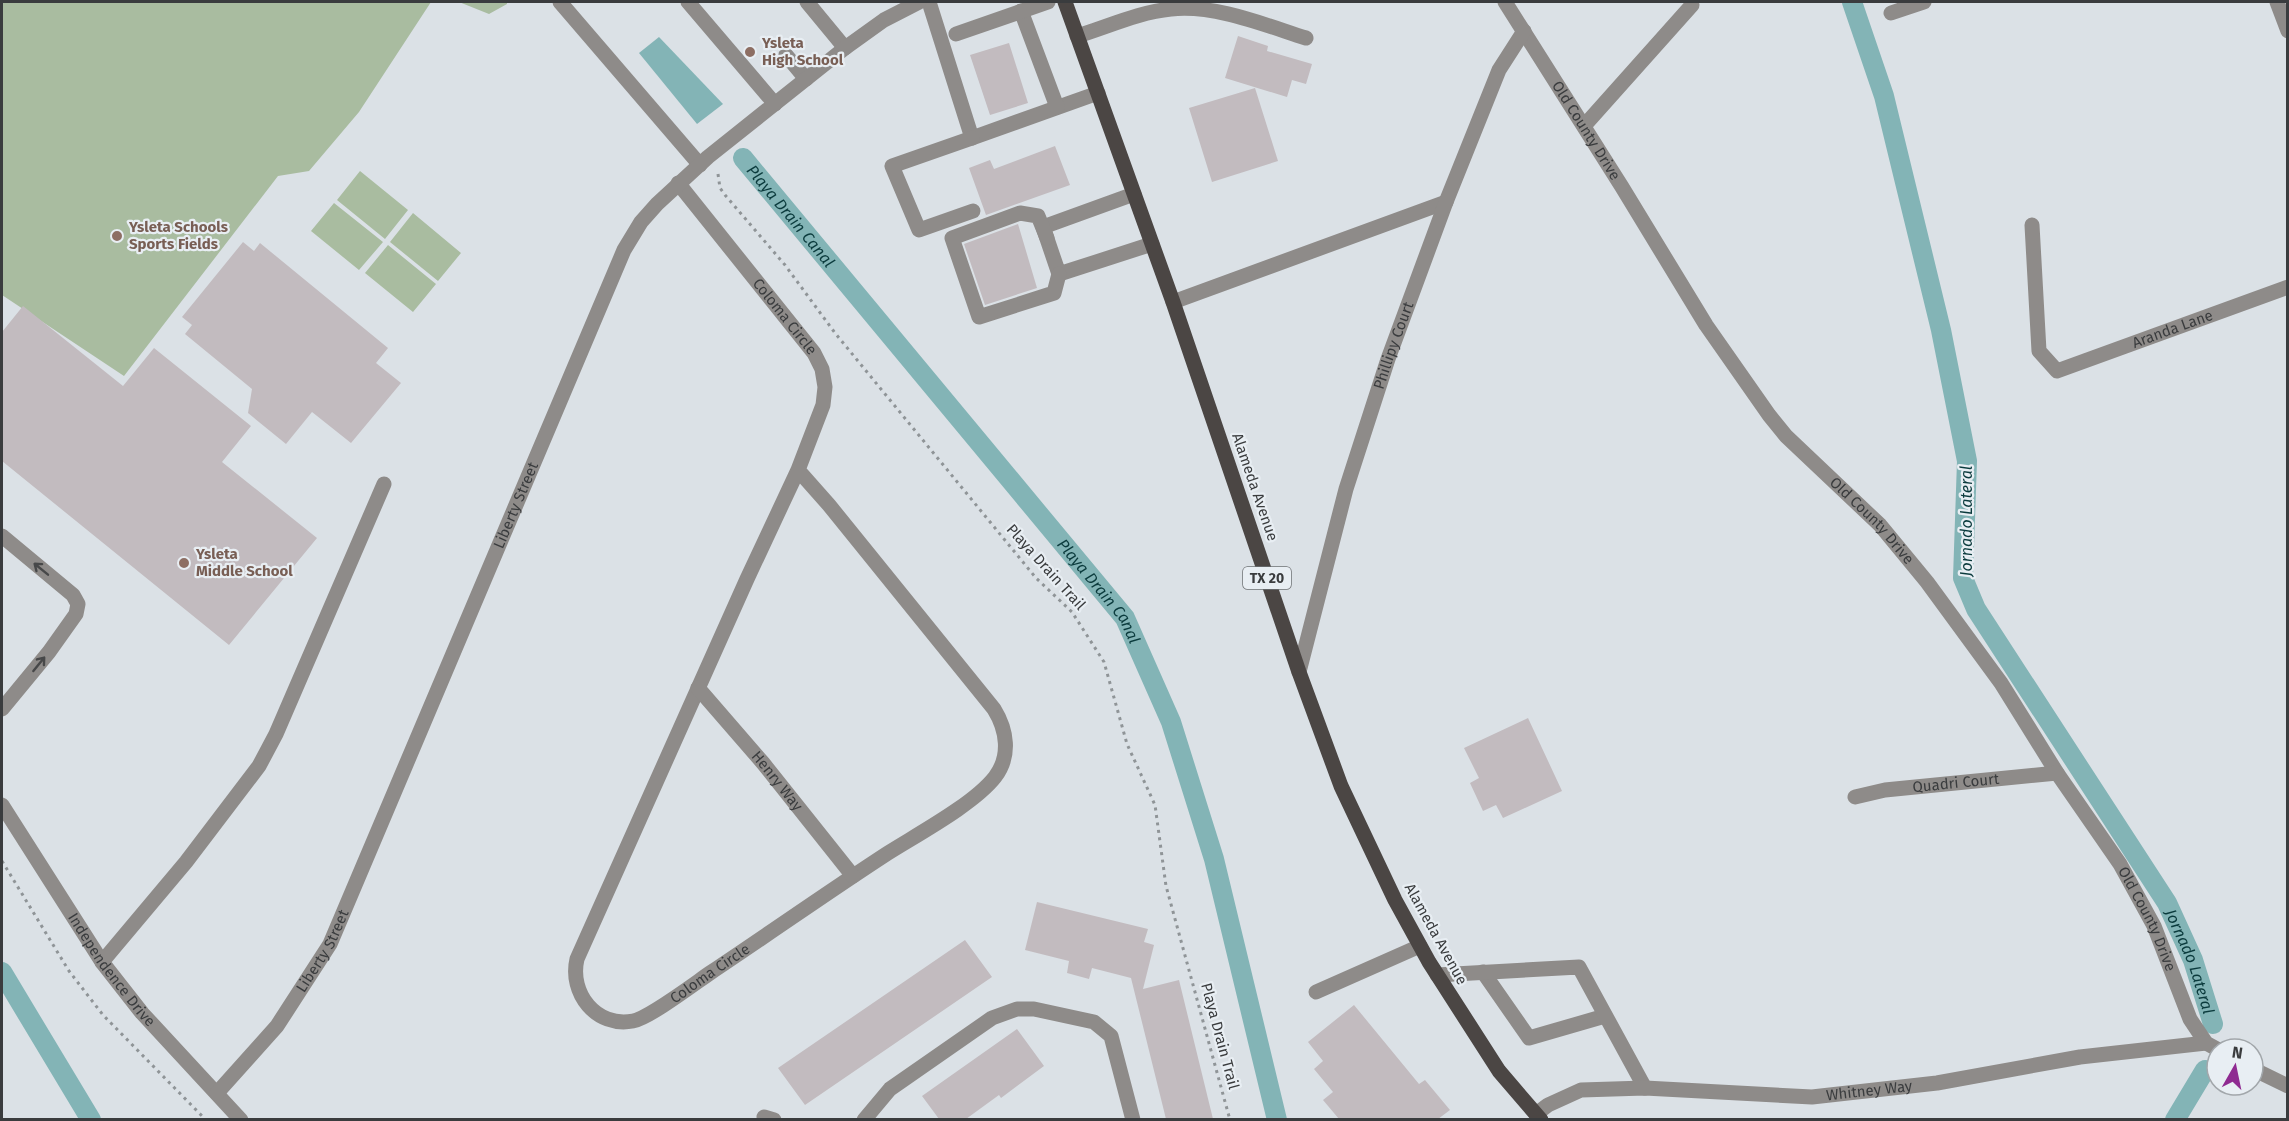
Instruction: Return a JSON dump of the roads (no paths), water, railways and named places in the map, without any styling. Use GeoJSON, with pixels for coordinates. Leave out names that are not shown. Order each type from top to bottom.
{"type":"FeatureCollection","features":[{"type":"Feature","properties":{"kind":"main road","name":"Alameda Avenue"},"geometry":{"type":"LineString","coordinates":[[1065,2],[1173,302],[1299,672],[1341,786],[1395,900],[1437,975],[1499,1071],[1539,1117]]}},
{"type":"Feature","properties":{"kind":"street"},"geometry":{"type":"LineString","coordinates":[[561,2],[700,165]]}},
{"type":"Feature","properties":{"kind":"street"},"geometry":{"type":"LineString","coordinates":[[688,2],[775,104]]}},
{"type":"Feature","properties":{"kind":"street"},"geometry":{"type":"LineString","coordinates":[[807,2],[845,48]]}},
{"type":"Feature","properties":{"kind":"street","name":"Liberty Street"},"geometry":{"type":"LineString","coordinates":[[217,1093],[277,1026],[330,944],[624,250],[641,222],[678,183],[845,48],[884,20],[918,2]]}},
{"type":"Feature","properties":{"kind":"street"},"geometry":{"type":"LineString","coordinates":[[929,2],[972,138]]}},
{"type":"Feature","properties":{"kind":"street"},"geometry":{"type":"LineString","coordinates":[[956,34],[1048,2]]}},
{"type":"Feature","properties":{"kind":"street","name":"Old County Drive"},"geometry":{"type":"LineString","coordinates":[[1505,2],[1706,325],[1768,416],[1880,525],[1927,582],[2001,683],[2057,773],[2120,864],[2154,926],[2190,1019],[2205,1038]]}},
{"type":"Feature","properties":{"kind":"street"},"geometry":{"type":"LineString","coordinates":[[1891,13],[1924,2]]}},
{"type":"Feature","properties":{"kind":"street"},"geometry":{"type":"LineString","coordinates":[[2277,2],[2288,31]]}},
{"type":"Feature","properties":{"kind":"street"},"geometry":{"type":"LineString","coordinates":[[1584,126],[1692,5]]}},
{"type":"Feature","properties":{"kind":"street"},"geometry":{"type":"LineString","coordinates":[[1077,36],[1147,14],[1179,8],[1228,16],[1306,38]]}},
{"type":"Feature","properties":{"kind":"street"},"geometry":{"type":"LineString","coordinates":[[1021,11],[1057,107]]}},
{"type":"Feature","properties":{"kind":"street","name":"Phillipy Court"},"geometry":{"type":"LineString","coordinates":[[1299,672],[1346,489],[1389,359],[1446,202],[1499,70],[1524,31]]}},
{"type":"Feature","properties":{"kind":"street"},"geometry":{"type":"LineString","coordinates":[[786,55],[806,79]]}},
{"type":"Feature","properties":{"kind":"street"},"geometry":{"type":"LineString","coordinates":[[973,211],[919,230],[892,166],[1098,93]]}},
{"type":"Feature","properties":{"kind":"street","name":"Coloma Circle"},"geometry":{"type":"LineString","coordinates":[[678,183],[814,353],[822,369],[825,387],[823,405],[798,470],[577,959],[576,984],[582,998],[600,1016],[619,1022],[640,1018],[693,985],[968,801],[989,784],[996,776],[1003,761],[1006,750],[1005,734],[994,709],[830,505],[798,470]]}},
{"type":"Feature","properties":{"kind":"street"},"geometry":{"type":"LineString","coordinates":[[1047,238],[1038,216],[1020,213],[952,238],[979,317],[1054,293],[1059,273],[1047,238],[1043,227],[1134,194]]}},
{"type":"Feature","properties":{"kind":"street"},"geometry":{"type":"LineString","coordinates":[[1173,302],[1446,202]]}},
{"type":"Feature","properties":{"kind":"street","name":"Aranda Lane"},"geometry":{"type":"LineString","coordinates":[[2032,225],[2039,351],[2057,371],[2288,287]]}},
{"type":"Feature","properties":{"kind":"street"},"geometry":{"type":"LineString","coordinates":[[1059,273],[1152,244]]}},
{"type":"Feature","properties":{"kind":"street"},"geometry":{"type":"LineString","coordinates":[[102,962],[186,862],[259,766],[276,734],[384,484]]}},
{"type":"Feature","properties":{"kind":"street"},"geometry":{"type":"LineString","coordinates":[[2,536],[74,595],[78,604],[76,614],[2,709]]}},
{"type":"Feature","properties":{"kind":"street","name":"Henry Way"},"geometry":{"type":"LineString","coordinates":[[699,688],[763,763],[853,876]]}},
{"type":"Feature","properties":{"kind":"street","name":"Quadri Court"},"geometry":{"type":"LineString","coordinates":[[1854,797],[1885,790],[2057,773]]}},
{"type":"Feature","properties":{"kind":"street","name":"Independence Drive"},"geometry":{"type":"LineString","coordinates":[[2,805],[102,962],[142,1012],[241,1119]]}},
{"type":"Feature","properties":{"kind":"street"},"geometry":{"type":"LineString","coordinates":[[1316,992],[1420,946]]}},
{"type":"Feature","properties":{"kind":"street"},"geometry":{"type":"LineString","coordinates":[[1437,975],[1579,968],[1645,1088]]}},
{"type":"Feature","properties":{"kind":"street"},"geometry":{"type":"LineString","coordinates":[[1483,972],[1529,1038],[1605,1017]]}},
{"type":"Feature","properties":{"kind":"street"},"geometry":{"type":"LineString","coordinates":[[864,1119],[890,1089],[992,1018],[1017,1009],[1034,1009],[1094,1022],[1111,1036],[1133,1119]]}},
{"type":"Feature","properties":{"kind":"street","name":"Whitney Way"},"geometry":{"type":"LineString","coordinates":[[1539,1117],[1548,1105],[1581,1090],[1645,1088],[1812,1097],[1937,1083],[2080,1057],[2205,1047]]}},
{"type":"Feature","properties":{"kind":"street"},"geometry":{"type":"LineString","coordinates":[[2265,1074],[2288,1086]]}},
{"type":"Feature","properties":{"kind":"water"},"geometry":{"type":"Polygon","coordinates":[[[659,37],[723,104],[697,124],[639,53],[659,37]]]}},
{"type":"Feature","properties":{"kind":"waterway","name":"Jornado Lateral"},"geometry":{"type":"LineString","coordinates":[[1852,2],[1884,96],[1941,330],[1967,461],[1963,578],[1976,609],[2167,903],[2193,960],[2213,1024]]}},
{"type":"Feature","properties":{"kind":"waterway","name":"Playa Drain Canal"},"geometry":{"type":"LineString","coordinates":[[743,158],[1125,618],[1171,722],[1214,859],[1277,1120]]}},
{"type":"Feature","properties":{"kind":"waterway"},"geometry":{"type":"LineString","coordinates":[[2,972],[91,1120]]}},
{"type":"Feature","properties":{"kind":"waterway","name":"Jornado Lateral"},"geometry":{"type":"LineString","coordinates":[[2175,1120],[2205,1070]]}},
{"type":"Feature","properties":{"kind":"place","name":"Ysleta High School"},"geometry":{"type":"Point","coordinates":[750,52]}},
{"type":"Feature","properties":{"kind":"place","name":"Ysleta Schools Sports Fields"},"geometry":{"type":"Point","coordinates":[117,236]}},
{"type":"Feature","properties":{"kind":"place","name":"Ysleta Middle School"},"geometry":{"type":"Point","coordinates":[184,563]}}]}
